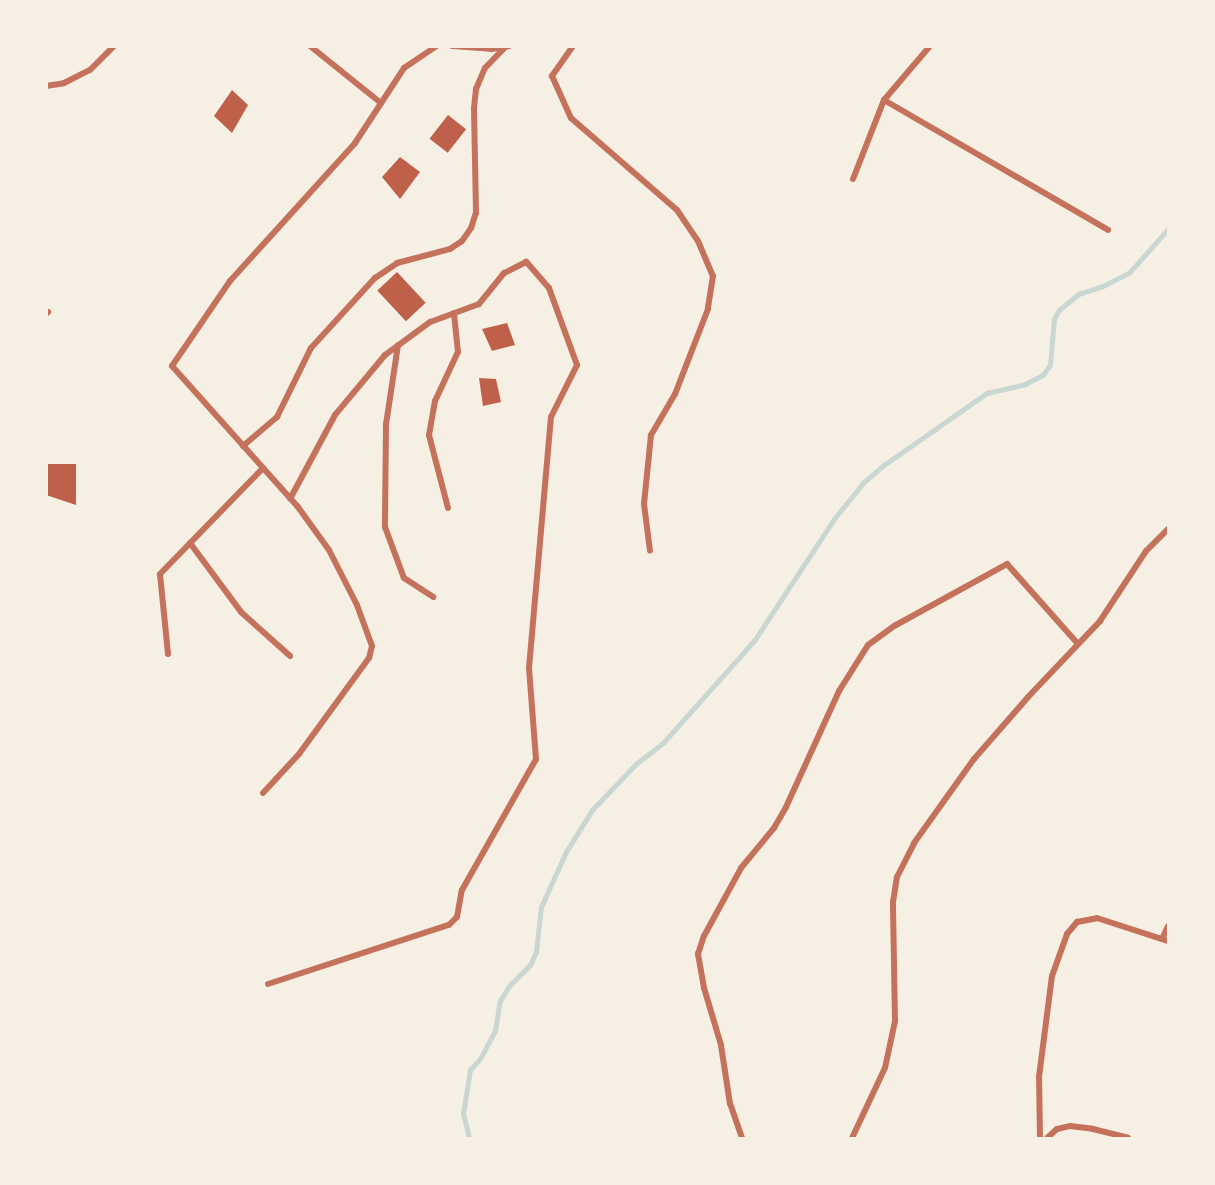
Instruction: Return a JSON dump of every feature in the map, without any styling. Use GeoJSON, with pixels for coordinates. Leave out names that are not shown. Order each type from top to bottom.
{"type":"FeatureCollection","features":[{"type":"Feature","properties":{"kind":"street"},"geometry":{"type":"LineString","coordinates":[[46,86],[64,83],[90,70],[114,46]]}},
{"type":"Feature","properties":{"kind":"street"},"geometry":{"type":"LineString","coordinates":[[310,46],[381,103]]}},
{"type":"Feature","properties":{"kind":"street"},"geometry":{"type":"LineString","coordinates":[[263,792],[299,754],[369,658],[372,645],[357,605],[329,550],[290,499],[172,366],[230,280],[355,143],[404,68],[437,46]]}},
{"type":"Feature","properties":{"kind":"street"},"geometry":{"type":"LineString","coordinates":[[452,46],[509,46]]}},
{"type":"Feature","properties":{"kind":"street"},"geometry":{"type":"LineString","coordinates":[[573,46],[552,76],[572,118],[677,210],[698,241],[713,276],[708,309],[675,394],[651,435],[644,504],[650,551]]}},
{"type":"Feature","properties":{"kind":"street"},"geometry":{"type":"LineString","coordinates":[[853,179],[884,100],[930,46]]}},
{"type":"Feature","properties":{"kind":"street"},"geometry":{"type":"LineString","coordinates":[[243,446],[277,417],[311,348],[375,278],[398,263],[450,249],[462,241],[471,228],[476,213],[474,108],[476,89],[484,69],[505,47]]}},
{"type":"Feature","properties":{"kind":"street"},"geometry":{"type":"LineString","coordinates":[[884,100],[1108,230]]}},
{"type":"Feature","properties":{"kind":"street"},"geometry":{"type":"LineString","coordinates":[[268,984],[449,925],[457,917],[462,890],[536,759],[529,668],[551,417],[577,365],[549,288],[526,262],[504,273],[479,304],[430,321],[385,354],[335,415],[290,499]]}},
{"type":"Feature","properties":{"kind":"street"},"geometry":{"type":"LineString","coordinates":[[448,508],[429,435],[435,401],[458,352],[454,313]]}},
{"type":"Feature","properties":{"kind":"street"},"geometry":{"type":"LineString","coordinates":[[398,345],[386,424],[385,527],[404,578],[433,597]]}},
{"type":"Feature","properties":{"kind":"street"},"geometry":{"type":"LineString","coordinates":[[168,654],[160,574],[263,468]]}},
{"type":"Feature","properties":{"kind":"street"},"geometry":{"type":"LineString","coordinates":[[852,1138],[885,1068],[896,1021],[893,902],[897,877],[914,843],[974,759],[1100,621],[1146,551],[1168,529]]}},
{"type":"Feature","properties":{"kind":"street"},"geometry":{"type":"LineString","coordinates":[[190,543],[240,612],[290,656]]}},
{"type":"Feature","properties":{"kind":"street"},"geometry":{"type":"LineString","coordinates":[[742,1138],[730,1104],[721,1045],[704,988],[698,954],[704,936],[741,868],[774,828],[786,807],[839,691],[868,645],[896,625],[1007,564],[1078,644]]}},
{"type":"Feature","properties":{"kind":"street"},"geometry":{"type":"LineString","coordinates":[[1040,1138],[1040,1077],[1052,976],[1067,934],[1077,922],[1097,918],[1165,940],[1168,926]]}},
{"type":"Feature","properties":{"kind":"street"},"geometry":{"type":"LineString","coordinates":[[1047,1138],[1057,1129],[1070,1126],[1128,1138]]}},
{"type":"Feature","properties":{"kind":"building"},"geometry":{"type":"Polygon","coordinates":[[[232,90],[248,105],[232,133],[214,116],[232,90]]]}},
{"type":"Feature","properties":{"kind":"building"},"geometry":{"type":"Polygon","coordinates":[[[448,115],[466,129],[448,153],[430,139],[448,115]]]}},
{"type":"Feature","properties":{"kind":"building"},"geometry":{"type":"Polygon","coordinates":[[[400,157],[420,172],[400,199],[382,177],[400,157]]]}},
{"type":"Feature","properties":{"kind":"building"},"geometry":{"type":"Polygon","coordinates":[[[397,272],[426,303],[406,321],[377,290],[397,272]]]}},
{"type":"Feature","properties":{"kind":"building"},"geometry":{"type":"Polygon","coordinates":[[[507,323],[515,345],[492,351],[482,329],[507,323]]]}},
{"type":"Feature","properties":{"kind":"building"},"geometry":{"type":"Polygon","coordinates":[[[479,378],[496,379],[501,402],[483,406],[479,378]]]}},
{"type":"Feature","properties":{"kind":"building"},"geometry":{"type":"Polygon","coordinates":[[[46,464],[76,464],[76,505],[46,495],[46,464]]]}},
{"type":"Feature","properties":{"kind":"waterway"},"geometry":{"type":"LineString","coordinates":[[469,1138],[463,1114],[470,1070],[480,1059],[495,1031],[500,1001],[509,986],[530,965],[536,952],[541,907],[566,852],[592,810],[636,764],[663,743],[754,641],[834,519],[863,483],[884,465],[987,393],[1025,384],[1043,375],[1050,365],[1054,319],[1059,310],[1079,294],[1101,287],[1129,273],[1168,229]]}}]}
